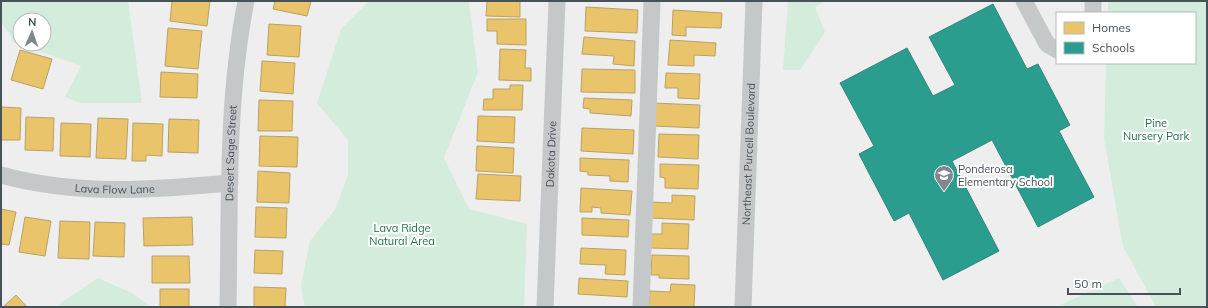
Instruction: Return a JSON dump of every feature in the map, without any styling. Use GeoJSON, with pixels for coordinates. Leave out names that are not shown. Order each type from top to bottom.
{"type":"FeatureCollection","features":[{"type":"Feature","properties":{"kind":"street","name":"Desert Sage Street"},"geometry":{"type":"LineString","coordinates":[[228,307],[231,105],[239,35],[246,1]]}},
{"type":"Feature","properties":{"kind":"street","name":"Dakota Drive"},"geometry":{"type":"LineString","coordinates":[[545,307],[557,1]]}},
{"type":"Feature","properties":{"kind":"street"},"geometry":{"type":"LineString","coordinates":[[641,307],[652,1]]}},
{"type":"Feature","properties":{"kind":"street","name":"Northeast Purcell Boulevard"},"geometry":{"type":"LineString","coordinates":[[743,307],[754,1]]}},
{"type":"Feature","properties":{"kind":"street"},"geometry":{"type":"LineString","coordinates":[[1024,1],[1047,44],[1056,49]]}},
{"type":"Feature","properties":{"kind":"street"},"geometry":{"type":"LineString","coordinates":[[1093,1],[1093,12]]}},
{"type":"Feature","properties":{"kind":"street","name":"Lava Flow Lane"},"geometry":{"type":"LineString","coordinates":[[1,175],[62,188],[118,191],[230,183]]}},
{"type":"Feature","properties":{"kind":"green space"},"geometry":{"type":"Polygon","coordinates":[[[1,1],[128,1],[142,103],[80,103],[65,97],[81,66],[41,52],[52,52],[52,12],[12,12],[12,39],[10,34],[1,23],[1,1]]]}},
{"type":"Feature","properties":{"kind":"green space","name":"Lava Ridge Natural Area"},"geometry":{"type":"Polygon","coordinates":[[[369,1],[466,1],[469,3],[478,72],[444,158],[469,209],[527,224],[524,307],[305,307],[301,285],[310,241],[336,208],[348,174],[348,140],[317,103],[341,29],[369,1]]]}},
{"type":"Feature","properties":{"kind":"green space"},"geometry":{"type":"Polygon","coordinates":[[[788,1],[825,1],[815,7],[825,32],[800,70],[783,70],[788,1]]]}},
{"type":"Feature","properties":{"kind":"green space","name":"Pine Nursery Park"},"geometry":{"type":"Polygon","coordinates":[[[1108,1],[1207,1],[1207,307],[1156,307],[1123,246],[1104,139],[1106,64],[1196,64],[1196,12],[1108,12],[1108,1]]]}},
{"type":"Feature","properties":{"kind":"green space"},"geometry":{"type":"Polygon","coordinates":[[[98,278],[132,293],[151,307],[57,307],[98,278]]]}},
{"type":"Feature","properties":{"kind":"green space"},"geometry":{"type":"Polygon","coordinates":[[[1119,278],[1138,307],[1056,307],[1119,278]]]}},
{"type":"Feature","properties":{"kind":"building: Homes"},"geometry":{"type":"Polygon","coordinates":[[[172,1],[210,1],[207,26],[170,21],[172,1]]]}},
{"type":"Feature","properties":{"kind":"building: Homes"},"geometry":{"type":"Polygon","coordinates":[[[275,1],[311,1],[307,16],[273,9],[275,1]]]}},
{"type":"Feature","properties":{"kind":"building: Homes"},"geometry":{"type":"Polygon","coordinates":[[[487,1],[520,1],[520,17],[486,16],[487,1]]]}},
{"type":"Feature","properties":{"kind":"building: Homes"},"geometry":{"type":"Polygon","coordinates":[[[586,7],[638,10],[637,33],[585,31],[586,7]]]}},
{"type":"Feature","properties":{"kind":"building: Homes"},"geometry":{"type":"Polygon","coordinates":[[[673,10],[722,13],[721,28],[686,27],[686,36],[672,35],[673,10]]]}},
{"type":"Feature","properties":{"kind":"building: Homes"},"geometry":{"type":"Polygon","coordinates":[[[487,19],[526,19],[526,45],[497,44],[497,31],[487,31],[487,19]]]}},
{"type":"Feature","properties":{"kind":"building: Homes"},"geometry":{"type":"Polygon","coordinates":[[[269,24],[301,26],[299,57],[267,55],[269,24]]]}},
{"type":"Feature","properties":{"kind":"building: Homes"},"geometry":{"type":"Polygon","coordinates":[[[168,28],[202,31],[198,69],[165,66],[168,28]]]}},
{"type":"Feature","properties":{"kind":"building: Homes"},"geometry":{"type":"Polygon","coordinates":[[[584,37],[635,41],[634,66],[613,64],[614,56],[582,54],[584,37]]]}},
{"type":"Feature","properties":{"kind":"building: Homes"},"geometry":{"type":"Polygon","coordinates":[[[670,40],[716,43],[715,56],[694,55],[694,66],[668,65],[670,40]]]}},
{"type":"Feature","properties":{"kind":"building: Homes"},"geometry":{"type":"Polygon","coordinates":[[[500,49],[526,50],[525,68],[531,68],[531,81],[499,80],[500,49]]]}},
{"type":"Feature","properties":{"kind":"building: Homes"},"geometry":{"type":"Polygon","coordinates":[[[19,52],[27,52],[52,59],[43,89],[11,80],[19,52]]]}},
{"type":"Feature","properties":{"kind":"building: Homes"},"geometry":{"type":"Polygon","coordinates":[[[262,61],[295,63],[293,94],[260,91],[262,61]]]}},
{"type":"Feature","properties":{"kind":"building: Homes"},"geometry":{"type":"Polygon","coordinates":[[[582,69],[635,70],[635,93],[581,92],[582,69]]]}},
{"type":"Feature","properties":{"kind":"building: Homes"},"geometry":{"type":"Polygon","coordinates":[[[161,72],[198,74],[197,98],[160,97],[161,72]]]}},
{"type":"Feature","properties":{"kind":"building: Homes"},"geometry":{"type":"Polygon","coordinates":[[[666,73],[700,74],[699,99],[678,98],[678,88],[665,88],[666,73]]]}},
{"type":"Feature","properties":{"kind":"building: Homes"},"geometry":{"type":"Polygon","coordinates":[[[510,85],[523,85],[522,110],[483,110],[484,99],[493,99],[493,89],[510,89],[510,85]]]}},
{"type":"Feature","properties":{"kind":"building: Homes"},"geometry":{"type":"Polygon","coordinates":[[[584,98],[632,100],[631,116],[590,113],[590,109],[583,108],[584,98]]]}},
{"type":"Feature","properties":{"kind":"building: Homes"},"geometry":{"type":"Polygon","coordinates":[[[259,100],[293,101],[292,131],[258,131],[259,100]]]}},
{"type":"Feature","properties":{"kind":"building: Homes"},"geometry":{"type":"Polygon","coordinates":[[[653,103],[700,105],[699,128],[653,126],[653,103]]]}},
{"type":"Feature","properties":{"kind":"building: Homes"},"geometry":{"type":"Polygon","coordinates":[[[1,107],[21,108],[20,140],[1,140],[1,107]]]}},
{"type":"Feature","properties":{"kind":"building: Homes"},"geometry":{"type":"Polygon","coordinates":[[[478,116],[515,117],[514,143],[477,141],[478,116]]]}},
{"type":"Feature","properties":{"kind":"building: Homes"},"geometry":{"type":"Polygon","coordinates":[[[26,117],[54,118],[53,151],[25,150],[26,117]]]}},
{"type":"Feature","properties":{"kind":"building: Homes"},"geometry":{"type":"Polygon","coordinates":[[[98,118],[128,119],[126,159],[96,158],[98,118]]]}},
{"type":"Feature","properties":{"kind":"building: Homes"},"geometry":{"type":"Polygon","coordinates":[[[169,119],[199,120],[198,153],[168,152],[169,119]]]}},
{"type":"Feature","properties":{"kind":"building: Homes"},"geometry":{"type":"Polygon","coordinates":[[[61,123],[91,124],[90,157],[60,156],[61,123]]]}},
{"type":"Feature","properties":{"kind":"building: Homes"},"geometry":{"type":"Polygon","coordinates":[[[133,123],[163,124],[162,156],[146,155],[146,161],[132,161],[133,123]]]}},
{"type":"Feature","properties":{"kind":"building: Homes"},"geometry":{"type":"Polygon","coordinates":[[[582,128],[634,130],[633,154],[581,151],[582,128]]]}},
{"type":"Feature","properties":{"kind":"building: Homes"},"geometry":{"type":"Polygon","coordinates":[[[659,134],[699,135],[698,159],[658,157],[659,134]]]}},
{"type":"Feature","properties":{"kind":"building: Homes"},"geometry":{"type":"Polygon","coordinates":[[[260,136],[298,137],[297,167],[259,166],[260,136]]]}},
{"type":"Feature","properties":{"kind":"building: Homes"},"geometry":{"type":"Polygon","coordinates":[[[477,146],[514,148],[513,173],[476,171],[477,146]]]}},
{"type":"Feature","properties":{"kind":"building: Homes"},"geometry":{"type":"Polygon","coordinates":[[[580,158],[629,160],[628,182],[610,181],[610,176],[588,175],[588,172],[580,171],[580,158]]]}},
{"type":"Feature","properties":{"kind":"building: Homes"},"geometry":{"type":"Polygon","coordinates":[[[660,164],[699,165],[698,189],[665,188],[665,178],[660,177],[660,164]]]}},
{"type":"Feature","properties":{"kind":"building: Homes"},"geometry":{"type":"Polygon","coordinates":[[[258,171],[290,173],[289,203],[257,202],[258,171]]]}},
{"type":"Feature","properties":{"kind":"building: Homes"},"geometry":{"type":"Polygon","coordinates":[[[478,174],[521,176],[520,201],[476,199],[478,174]]]}},
{"type":"Feature","properties":{"kind":"building: Homes"},"geometry":{"type":"Polygon","coordinates":[[[581,188],[632,191],[630,215],[601,213],[601,208],[592,207],[592,212],[580,212],[581,188]]]}},
{"type":"Feature","properties":{"kind":"building: Homes"},"geometry":{"type":"Polygon","coordinates":[[[672,195],[695,196],[694,220],[650,218],[650,202],[672,203],[672,195]]]}},
{"type":"Feature","properties":{"kind":"building: Homes"},"geometry":{"type":"Polygon","coordinates":[[[256,207],[287,208],[286,238],[255,237],[256,207]]]}},
{"type":"Feature","properties":{"kind":"building: Homes"},"geometry":{"type":"Polygon","coordinates":[[[1,209],[16,212],[9,245],[1,244],[1,209]]]}},
{"type":"Feature","properties":{"kind":"building: Homes"},"geometry":{"type":"Polygon","coordinates":[[[25,217],[51,221],[45,256],[19,252],[25,217]]]}},
{"type":"Feature","properties":{"kind":"building: Homes"},"geometry":{"type":"Polygon","coordinates":[[[192,217],[193,245],[144,246],[143,218],[192,217]]]}},
{"type":"Feature","properties":{"kind":"building: Homes"},"geometry":{"type":"Polygon","coordinates":[[[582,218],[629,220],[628,237],[582,235],[582,218]]]}},
{"type":"Feature","properties":{"kind":"building: Homes"},"geometry":{"type":"Polygon","coordinates":[[[60,221],[90,222],[89,259],[58,258],[60,221]]]}},
{"type":"Feature","properties":{"kind":"building: Homes"},"geometry":{"type":"Polygon","coordinates":[[[95,222],[125,223],[124,257],[93,256],[95,222]]]}},
{"type":"Feature","properties":{"kind":"building: Homes"},"geometry":{"type":"Polygon","coordinates":[[[662,223],[689,224],[688,249],[650,248],[651,234],[662,234],[662,223]]]}},
{"type":"Feature","properties":{"kind":"building: Homes"},"geometry":{"type":"Polygon","coordinates":[[[581,248],[626,250],[625,275],[605,274],[606,265],[580,264],[581,248]]]}},
{"type":"Feature","properties":{"kind":"building: Homes"},"geometry":{"type":"Polygon","coordinates":[[[255,250],[283,251],[282,274],[254,273],[255,250]]]}},
{"type":"Feature","properties":{"kind":"building: Homes"},"geometry":{"type":"Polygon","coordinates":[[[652,255],[689,256],[689,279],[659,278],[659,275],[651,275],[652,255]]]}},
{"type":"Feature","properties":{"kind":"building: Homes"},"geometry":{"type":"Polygon","coordinates":[[[152,256],[189,256],[190,283],[152,283],[152,256]]]}},
{"type":"Feature","properties":{"kind":"building: Homes"},"geometry":{"type":"Polygon","coordinates":[[[579,278],[628,281],[627,297],[578,294],[579,278]]]}},
{"type":"Feature","properties":{"kind":"building: Homes"},"geometry":{"type":"Polygon","coordinates":[[[671,284],[695,285],[694,307],[649,307],[650,291],[670,292],[671,284]]]}},
{"type":"Feature","properties":{"kind":"building: Homes"},"geometry":{"type":"Polygon","coordinates":[[[254,287],[286,288],[285,307],[254,307],[254,287]]]}},
{"type":"Feature","properties":{"kind":"building: Homes"},"geometry":{"type":"Polygon","coordinates":[[[160,289],[189,289],[189,307],[160,307],[160,289]]]}},
{"type":"Feature","properties":{"kind":"building: Homes"},"geometry":{"type":"Polygon","coordinates":[[[16,295],[27,307],[3,307],[16,295]]]}},
{"type":"Feature","properties":{"kind":"building: Schools"},"geometry":{"type":"Polygon","coordinates":[[[993,4],[1027,69],[1038,64],[1070,125],[1059,131],[1094,197],[1038,227],[992,140],[952,161],[999,251],[943,280],[909,213],[894,221],[859,154],[874,146],[840,83],[907,48],[933,96],[955,85],[929,37],[993,4]]]}},
{"type":"Feature","properties":{"kind":"place","name":"Ponderosa Elementary School"},"geometry":{"type":"Point","coordinates":[944,192]}}]}
